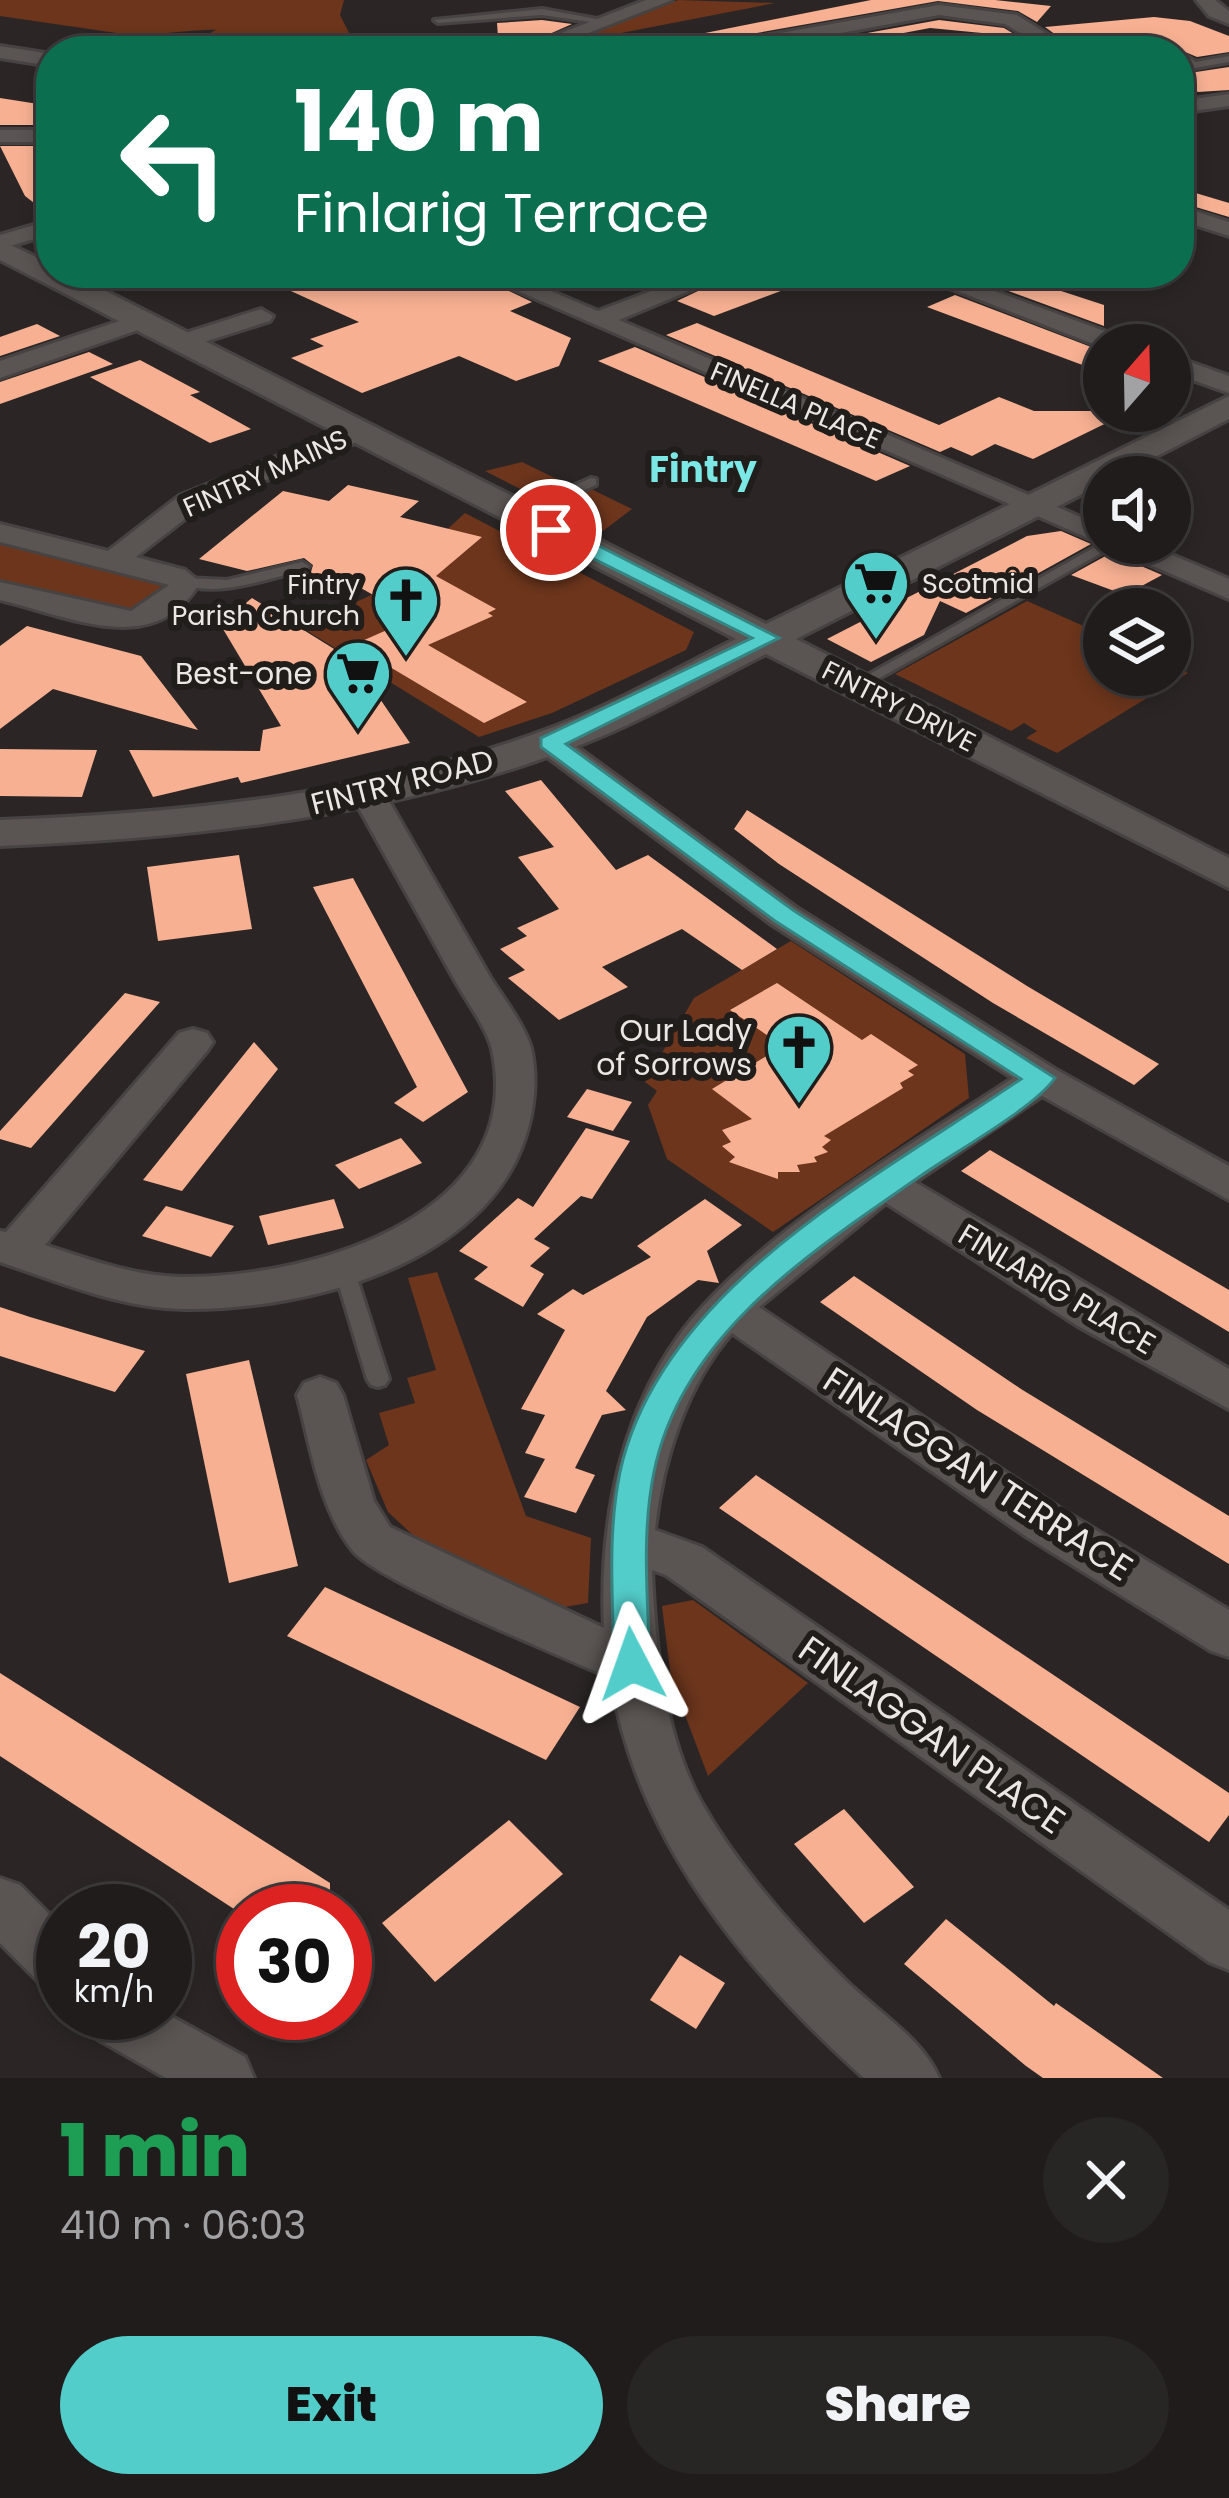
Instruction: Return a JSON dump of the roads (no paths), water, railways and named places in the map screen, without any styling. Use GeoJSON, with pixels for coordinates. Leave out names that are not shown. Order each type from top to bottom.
{"type":"FeatureCollection","features":[{"type":"Feature","properties":{"kind":"street"},"geometry":{"type":"LineString","coordinates":[[564,36],[663,0]]}},
{"type":"Feature","properties":{"kind":"street"},"geometry":{"type":"LineString","coordinates":[[1205,0],[1229,18]]}},
{"type":"Feature","properties":{"kind":"street"},"geometry":{"type":"LineString","coordinates":[[795,36],[939,10],[1010,19],[1039,36]]}},
{"type":"Feature","properties":{"kind":"street"},"geometry":{"type":"LineString","coordinates":[[0,52],[36,58]]}},
{"type":"Feature","properties":{"kind":"street"},"geometry":{"type":"LineString","coordinates":[[1194,105],[1229,100]]}},
{"type":"Feature","properties":{"kind":"street"},"geometry":{"type":"LineString","coordinates":[[0,136],[36,136]]}},
{"type":"Feature","properties":{"kind":"street"},"geometry":{"type":"LineString","coordinates":[[1194,218],[1229,229]]}},
{"type":"Feature","properties":{"kind":"street"},"geometry":{"type":"LineString","coordinates":[[0,246],[36,233]]}},
{"type":"Feature","properties":{"kind":"street","name":"FINTRY DRIVE"},"geometry":{"type":"LineString","coordinates":[[0,246],[36,265]]}},
{"type":"Feature","properties":{"kind":"street","name":"FINTRY DRIVE"},"geometry":{"type":"LineString","coordinates":[[81,288],[1229,875]]}},
{"type":"Feature","properties":{"kind":"street","name":"FINELLA PLACE"},"geometry":{"type":"LineString","coordinates":[[523,288],[1083,528]]}},
{"type":"Feature","properties":{"kind":"street"},"geometry":{"type":"LineString","coordinates":[[597,320],[681,288]]}},
{"type":"Feature","properties":{"kind":"street"},"geometry":{"type":"LineString","coordinates":[[964,288],[1083,331]]}},
{"type":"Feature","properties":{"kind":"street"},"geometry":{"type":"LineString","coordinates":[[185,341],[261,316]]}},
{"type":"Feature","properties":{"kind":"street"},"geometry":{"type":"LineString","coordinates":[[0,370],[143,320]]}},
{"type":"Feature","properties":{"kind":"street"},"geometry":{"type":"LineString","coordinates":[[1191,371],[1229,385]]}},
{"type":"Feature","properties":{"kind":"street","name":"FINTRY ROAD"},"geometry":{"type":"LineString","coordinates":[[0,833],[156,826],[265,814],[368,794],[550,742],[769,638],[1229,406]]}},
{"type":"Feature","properties":{"kind":"street","name":"FINTRY MAINS"},"geometry":{"type":"LineString","coordinates":[[114,560],[189,502],[360,431]]}},
{"type":"Feature","properties":{"kind":"street"},"geometry":{"type":"LineString","coordinates":[[0,532],[185,582],[182,590],[149,616],[133,621],[0,591]]}},
{"type":"Feature","properties":{"kind":"street"},"geometry":{"type":"LineString","coordinates":[[1166,564],[1229,590]]}},
{"type":"Feature","properties":{"kind":"street"},"geometry":{"type":"LineString","coordinates":[[550,742],[784,916],[1041,1078],[1229,1185]]}},
{"type":"Feature","properties":{"kind":"street"},"geometry":{"type":"LineString","coordinates":[[192,1042],[8,1249],[119,1283],[183,1293],[262,1290],[345,1272],[424,1234],[470,1195],[499,1160],[516,1121],[520,1086],[511,1047],[368,794]]}},
{"type":"Feature","properties":{"kind":"street"},"geometry":{"type":"LineString","coordinates":[[909,2078],[848,2026],[741,1909],[675,1807],[632,1664],[628,1541],[638,1470],[660,1408],[705,1334],[793,1250],[1041,1078]]}},
{"type":"Feature","properties":{"kind":"street","name":"FINLARIG PLACE"},"geometry":{"type":"LineString","coordinates":[[886,1184],[1094,1314],[1229,1391]]}},
{"type":"Feature","properties":{"kind":"street","name":"FINLAGGAN TERRACE"},"geometry":{"type":"LineString","coordinates":[[729,1309],[1044,1523],[1229,1636]]}},
{"type":"Feature","properties":{"kind":"street"},"geometry":{"type":"LineString","coordinates":[[320,1395],[351,1506],[374,1541],[411,1563],[632,1664]]}},
{"type":"Feature","properties":{"kind":"street","name":"FINLAGGAN PLACE"},"geometry":{"type":"LineString","coordinates":[[628,1541],[684,1561],[1229,1943]]}},
{"type":"Feature","properties":{"kind":"street"},"geometry":{"type":"LineString","coordinates":[[0,1904],[36,1940]]}},
{"type":"Feature","properties":{"kind":"street"},"geometry":{"type":"LineString","coordinates":[[156,2040],[224,2078]]}},
{"type":"Feature","properties":{"kind":"lane"},"geometry":{"type":"LineString","coordinates":[[438,20],[542,12],[604,21]]}},
{"type":"Feature","properties":{"kind":"lane"},"geometry":{"type":"LineString","coordinates":[[1194,64],[1229,59]]}},
{"type":"Feature","properties":{"kind":"lane"},"geometry":{"type":"LineString","coordinates":[[520,513],[591,482]]}},
{"type":"Feature","properties":{"kind":"lane"},"geometry":{"type":"LineString","coordinates":[[857,685],[1083,561]]}},
{"type":"Feature","properties":{"kind":"lane"},"geometry":{"type":"LineString","coordinates":[[185,582],[227,584],[302,566]]}},
{"type":"Feature","properties":{"kind":"lane"},"geometry":{"type":"LineString","coordinates":[[345,1272],[378,1379]]}},
{"type":"Feature","properties":{"kind":"place","name":"Scotmid"},"geometry":{"type":"Point","coordinates":[876,642]}},
{"type":"Feature","properties":{"kind":"place","name":"Fintry Parish Church"},"geometry":{"type":"Point","coordinates":[406,659]}},
{"type":"Feature","properties":{"kind":"place","name":"Best-one"},"geometry":{"type":"Point","coordinates":[358,732]}},
{"type":"Feature","properties":{"kind":"place","name":"Our Lady of Sorrows"},"geometry":{"type":"Point","coordinates":[799,1106]}},
{"type":"Feature","properties":{"kind":"district","name":"Fintry"},"geometry":{"type":"Point","coordinates":[703,469]}}]}
